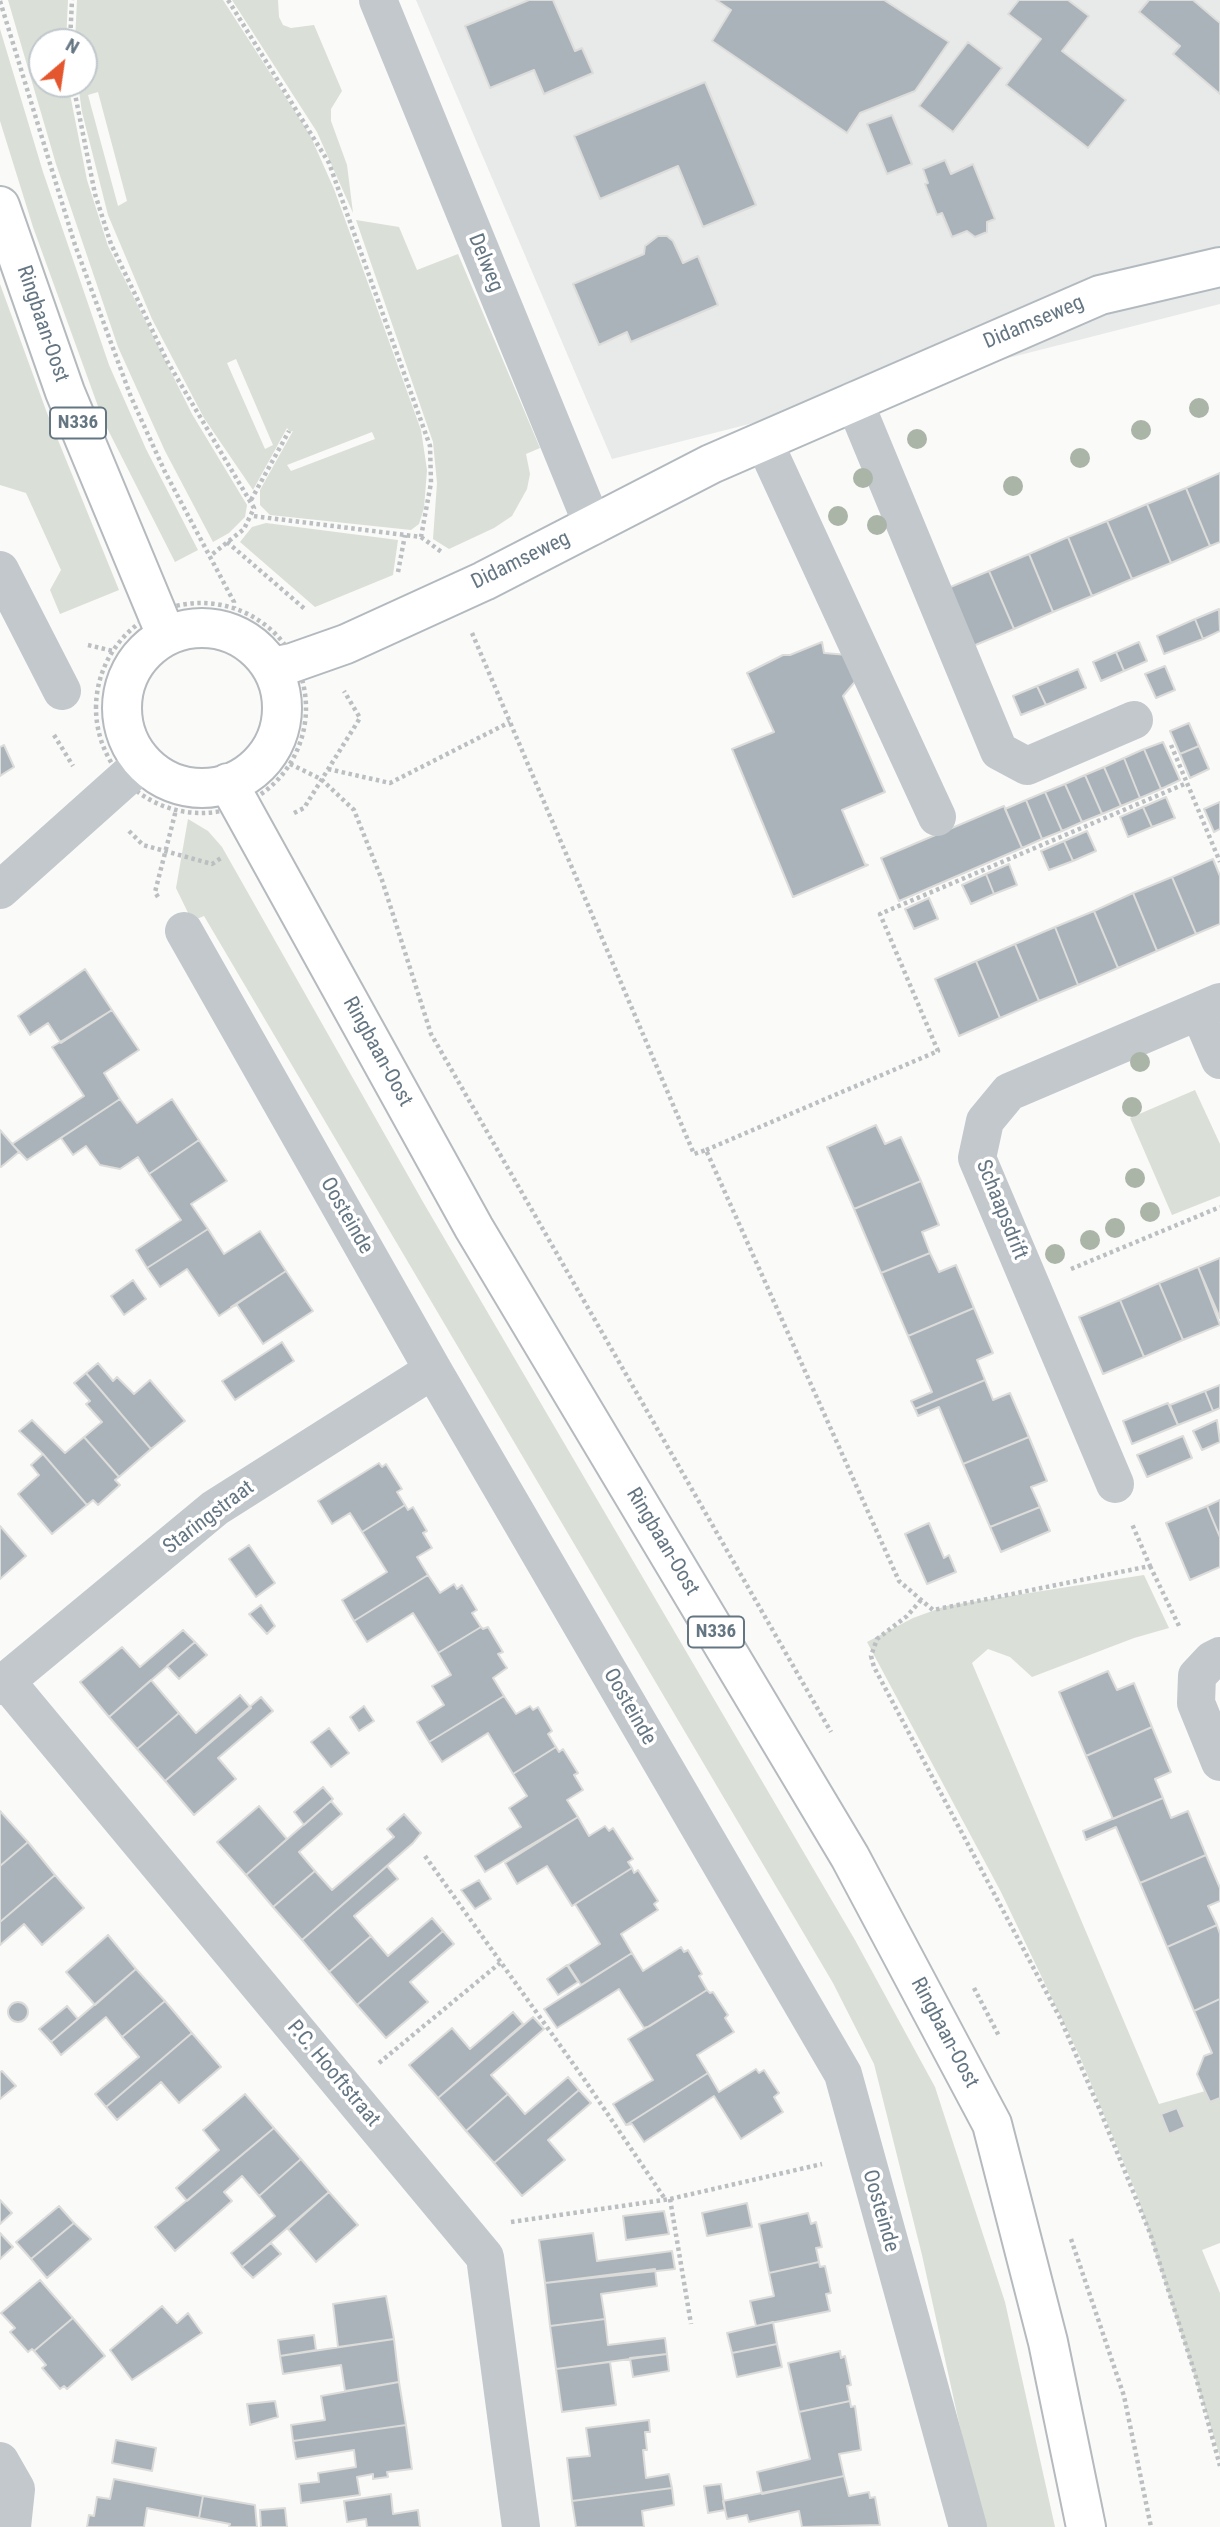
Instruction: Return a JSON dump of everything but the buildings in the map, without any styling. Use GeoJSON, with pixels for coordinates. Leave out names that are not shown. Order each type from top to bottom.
{"type":"FeatureCollection","features":[{"type":"Feature","properties":{"kind":"main road","name":"Ringbaan-Oost"},"geometry":{"type":"LineString","coordinates":[[0,206],[65,391],[160,624]]}},
{"type":"Feature","properties":{"kind":"main road","name":"Didamseweg"},"geometry":{"type":"LineString","coordinates":[[284,664],[325,653],[593,526],[711,464],[1100,295],[1220,267]]}},
{"type":"Feature","properties":{"kind":"main road"},"geometry":{"type":"LineString","coordinates":[[160,624],[207,627],[235,634],[284,664],[280,687],[280,730],[267,756],[241,779],[235,795],[214,788],[182,786],[133,772],[121,711],[123,687],[160,624]]}},
{"type":"Feature","properties":{"kind":"main road","name":"Ringbaan-Oost"},"geometry":{"type":"LineString","coordinates":[[235,795],[474,1228],[850,1857],[992,2124],[1048,2342],[1086,2527]]}},
{"type":"Feature","properties":{"kind":"street","name":"Delweg"},"geometry":{"type":"LineString","coordinates":[[378,0],[593,526]]}},
{"type":"Feature","properties":{"kind":"street"},"geometry":{"type":"LineString","coordinates":[[854,401],[999,751],[1027,766],[1134,720]]}},
{"type":"Feature","properties":{"kind":"street"},"geometry":{"type":"LineString","coordinates":[[764,442],[937,817]]}},
{"type":"Feature","properties":{"kind":"street"},"geometry":{"type":"LineString","coordinates":[[0,570],[62,691]]}},
{"type":"Feature","properties":{"kind":"street"},"geometry":{"type":"LineString","coordinates":[[0,890],[133,772]]}},
{"type":"Feature","properties":{"kind":"street","name":"Oosteinde"},"geometry":{"type":"LineString","coordinates":[[184,930],[433,1370],[843,2074],[968,2527]]}},
{"type":"Feature","properties":{"kind":"street","name":"Schaapsdrift"},"geometry":{"type":"LineString","coordinates":[[1115,1484],[977,1157],[985,1121],[1009,1092],[1209,1006],[1220,1060]]}},
{"type":"Feature","properties":{"kind":"street","name":"Staringstraat"},"geometry":{"type":"LineString","coordinates":[[3,1684],[215,1508],[433,1370]]}},
{"type":"Feature","properties":{"kind":"street"},"geometry":{"type":"LineString","coordinates":[[1211,1664],[1197,1676],[1196,1703],[1220,1762]]}},
{"type":"Feature","properties":{"kind":"street","name":"P.C. Hooftstraat"},"geometry":{"type":"LineString","coordinates":[[3,1684],[485,2257],[521,2527]]}},
{"type":"Feature","properties":{"kind":"street"},"geometry":{"type":"LineString","coordinates":[[0,2461],[16,2489],[12,2527]]}},
{"type":"Feature","properties":{"kind":"path"},"geometry":{"type":"LineString","coordinates":[[71,28],[72,0]]}},
{"type":"Feature","properties":{"kind":"path"},"geometry":{"type":"LineString","coordinates":[[228,0],[329,163],[430,446],[431,484],[421,537],[253,516]]}},
{"type":"Feature","properties":{"kind":"path"},"geometry":{"type":"LineString","coordinates":[[0,1],[75,245],[131,397],[165,472],[234,602],[234,608]]}},
{"type":"Feature","properties":{"kind":"path"},"geometry":{"type":"LineString","coordinates":[[76,98],[95,194],[111,244],[167,361],[254,508],[253,516],[244,529],[210,556]]}},
{"type":"Feature","properties":{"kind":"path"},"geometry":{"type":"LineString","coordinates":[[250,501],[289,431]]}},
{"type":"Feature","properties":{"kind":"path"},"geometry":{"type":"LineString","coordinates":[[452,595],[474,636],[694,1154],[938,1051],[880,914],[1187,783],[1220,862]]}},
{"type":"Feature","properties":{"kind":"path"},"geometry":{"type":"LineString","coordinates":[[191,603],[234,608],[269,627],[288,647],[284,664],[307,697],[306,725],[298,751],[284,774],[265,793],[235,795],[214,813],[176,810],[136,792],[133,772],[103,747],[97,719],[97,691],[104,665],[119,641],[140,622],[160,624],[191,603]]}},
{"type":"Feature","properties":{"kind":"path"},"geometry":{"type":"LineString","coordinates":[[328,769],[390,783],[510,722]]}},
{"type":"Feature","properties":{"kind":"path"},"geometry":{"type":"LineString","coordinates":[[176,810],[155,892],[169,915],[184,930]]}},
{"type":"Feature","properties":{"kind":"path"},"geometry":{"type":"LineString","coordinates":[[706,1150],[899,1581],[933,1610],[1150,1566]]}},
{"type":"Feature","properties":{"kind":"path"},"geometry":{"type":"LineString","coordinates":[[1032,1286],[1220,1208]]}},
{"type":"Feature","properties":{"kind":"path"},"geometry":{"type":"LineString","coordinates":[[1115,1484],[1150,1566],[1211,1664]]}},
{"type":"Feature","properties":{"kind":"path"},"geometry":{"type":"LineString","coordinates":[[921,1600],[907,1616],[877,1639],[871,1656],[874,1667],[1054,2006],[1100,2108],[1150,2233],[1195,2374],[1220,2466]]}},
{"type":"Feature","properties":{"kind":"path"},"geometry":{"type":"LineString","coordinates":[[425,1856],[668,2199],[691,2324]]}},
{"type":"Feature","properties":{"kind":"path"},"geometry":{"type":"LineString","coordinates":[[346,2090],[500,1963]]}},
{"type":"Feature","properties":{"kind":"path"},"geometry":{"type":"LineString","coordinates":[[461,2229],[668,2199],[864,2154]]}},
{"type":"Feature","properties":{"kind":"shaded area"},"geometry":{"type":"Polygon","coordinates":[[[8,0],[68,0],[67,28],[28,28],[28,68],[8,0]]]}},
{"type":"Feature","properties":{"kind":"shaded area"},"geometry":{"type":"Polygon","coordinates":[[[77,0],[223,0],[310,135],[334,189],[421,430],[427,470],[424,508],[419,524],[411,530],[270,515],[260,505],[260,490],[293,431],[290,432],[287,428],[253,490],[204,418],[152,319],[108,215],[80,98],[89,98],[118,206],[127,201],[98,92],[98,28],[76,28],[77,0]],[[236,359],[227,363],[265,449],[273,445],[236,359]],[[372,432],[287,465],[291,471],[375,439],[372,432]]]}},
{"type":"Feature","properties":{"kind":"shaded area"},"geometry":{"type":"Polygon","coordinates":[[[232,0],[278,0],[279,17],[283,25],[291,28],[314,25],[342,91],[331,109],[331,121],[347,165],[353,213],[317,132],[232,0]]]}},
{"type":"Feature","properties":{"kind":"shaded area"},"geometry":{"type":"Polygon","coordinates":[[[416,0],[1220,0],[1220,304],[612,459],[416,0]]]}},
{"type":"Feature","properties":{"kind":"shaded area"},"geometry":{"type":"Polygon","coordinates":[[[0,29],[43,172],[109,365],[146,449],[198,550],[175,562],[103,420],[33,227],[0,121],[0,29]]]}},
{"type":"Feature","properties":{"kind":"shaded area"},"geometry":{"type":"Polygon","coordinates":[[[37,98],[71,98],[87,180],[108,246],[192,414],[247,505],[245,517],[229,533],[213,542],[165,451],[118,347],[56,164],[37,98]]]}},
{"type":"Feature","properties":{"kind":"shaded area"},"geometry":{"type":"Polygon","coordinates":[[[356,220],[399,227],[417,270],[458,254],[540,448],[526,454],[530,474],[527,489],[512,516],[494,528],[449,549],[433,539],[437,483],[433,442],[356,220]]]}},
{"type":"Feature","properties":{"kind":"shaded area"},"geometry":{"type":"Polygon","coordinates":[[[0,284],[47,413],[119,590],[60,614],[50,590],[61,570],[26,493],[0,485],[0,284]]]}},
{"type":"Feature","properties":{"kind":"shaded area"},"geometry":{"type":"Polygon","coordinates":[[[266,523],[398,540],[393,575],[315,607],[240,542],[252,527],[266,523]]]}},
{"type":"Feature","properties":{"kind":"shaded area"},"geometry":{"type":"Polygon","coordinates":[[[188,819],[208,831],[222,847],[423,1202],[855,1940],[935,2087],[1005,2302],[1055,2527],[982,2527],[922,2255],[874,2064],[833,1983],[204,916],[192,921],[176,888],[188,819]]]}},
{"type":"Feature","properties":{"kind":"shaded area"},"geometry":{"type":"Polygon","coordinates":[[[1195,1090],[1220,1144],[1220,1196],[1172,1215],[1130,1118],[1195,1090]]]}},
{"type":"Feature","properties":{"kind":"shaded area"},"geometry":{"type":"Polygon","coordinates":[[[1144,1575],[1169,1628],[1134,1638],[1032,1677],[1010,1657],[988,1649],[972,1663],[1159,2104],[1220,2087],[1220,2243],[1202,2250],[1220,2293],[1220,2456],[1137,2195],[1080,2057],[1001,1892],[867,1642],[913,1618],[946,1606],[1144,1575]]]}}]}
